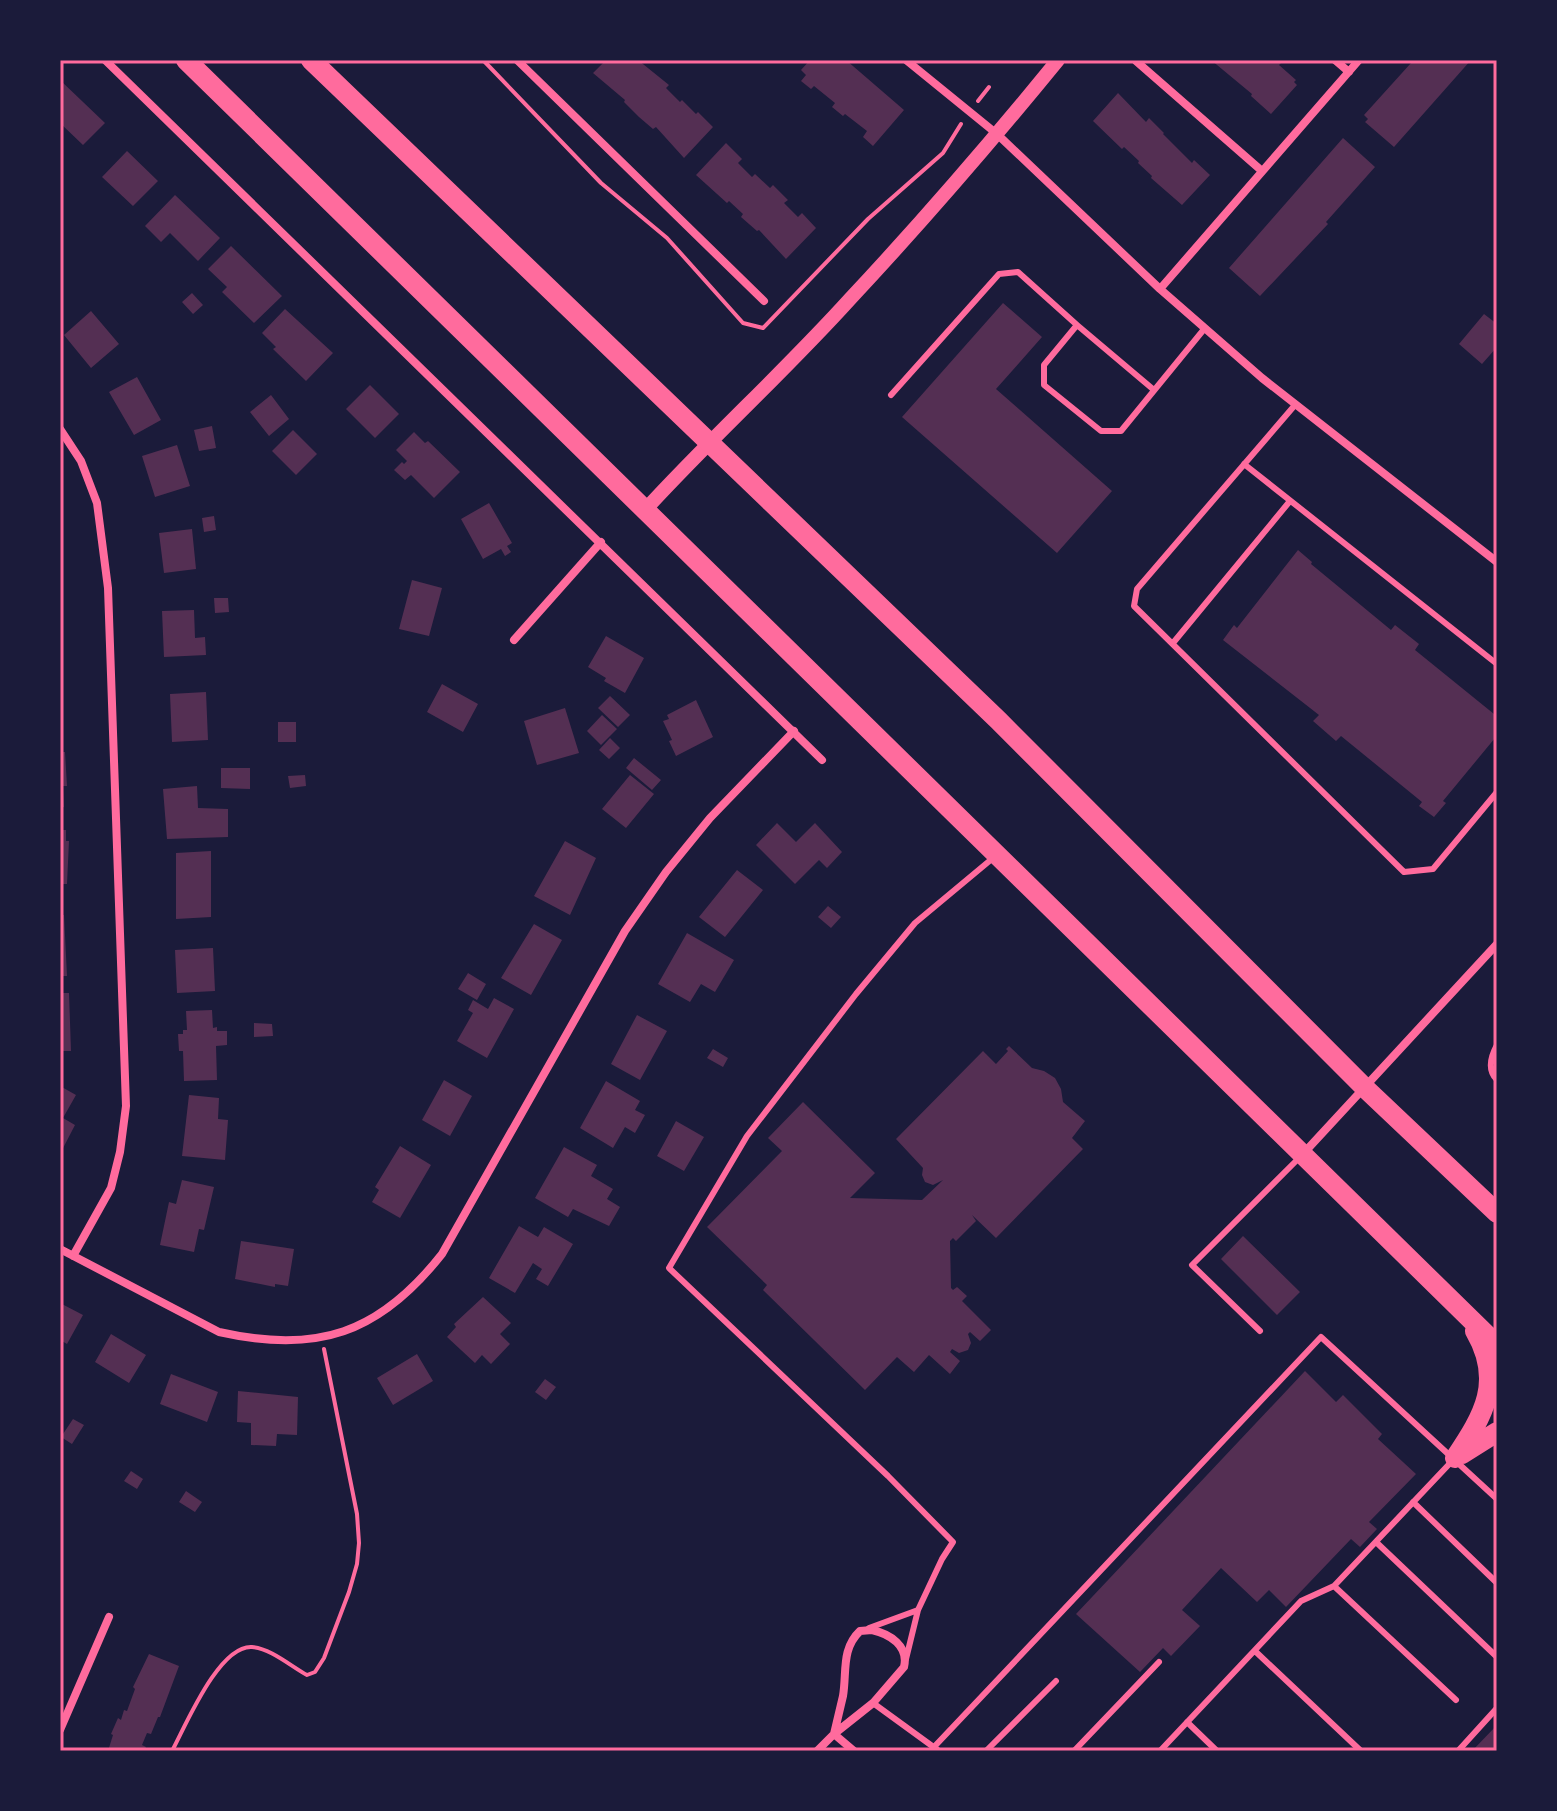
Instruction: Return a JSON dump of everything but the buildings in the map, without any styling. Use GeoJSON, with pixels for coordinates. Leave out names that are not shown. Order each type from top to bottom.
{"type":"FeatureCollection","features":[{"type":"Feature","properties":{"kind":"highway"},"geometry":{"type":"LineString","coordinates":[[186,60],[1497,1345]]}},
{"type":"Feature","properties":{"kind":"highway"},"geometry":{"type":"LineString","coordinates":[[311,60],[998,720],[1366,1089],[1497,1213]]}},
{"type":"Feature","properties":{"kind":"highway"},"geometry":{"type":"LineString","coordinates":[[1455,1458],[1474,1431],[1484,1409],[1490,1382],[1486,1353],[1467,1317]]}},
{"type":"Feature","properties":{"kind":"highway"},"geometry":{"type":"LineString","coordinates":[[1455,1458],[1497,1432]]}},
{"type":"Feature","properties":{"kind":"street"},"geometry":{"type":"LineString","coordinates":[[105,60],[822,760]]}},
{"type":"Feature","properties":{"kind":"street"},"geometry":{"type":"LineString","coordinates":[[517,60],[764,301]]}},
{"type":"Feature","properties":{"kind":"street"},"geometry":{"type":"LineString","coordinates":[[906,60],[997,134],[1160,289],[1295,405],[1497,562]]}},
{"type":"Feature","properties":{"kind":"street"},"geometry":{"type":"LineString","coordinates":[[646,509],[707,443],[848,302],[997,134],[1058,60]]}},
{"type":"Feature","properties":{"kind":"street"},"geometry":{"type":"LineString","coordinates":[[1335,60],[1349,72]]}},
{"type":"Feature","properties":{"kind":"street"},"geometry":{"type":"LineString","coordinates":[[1160,289],[1359,60]]}},
{"type":"Feature","properties":{"kind":"street"},"geometry":{"type":"LineString","coordinates":[[1136,61],[1262,171]]}},
{"type":"Feature","properties":{"kind":"street"},"geometry":{"type":"LineString","coordinates":[[60,429],[81,461],[97,503],[108,588],[126,1106],[111,1188],[73,1256]]}},
{"type":"Feature","properties":{"kind":"street"},"geometry":{"type":"LineString","coordinates":[[514,640],[601,542]]}},
{"type":"Feature","properties":{"kind":"street"},"geometry":{"type":"LineString","coordinates":[[60,1249],[219,1332],[271,1342],[321,1338],[348,1330],[384,1311],[414,1286],[442,1254],[625,931],[666,872],[710,818],[794,731]]}},
{"type":"Feature","properties":{"kind":"street"},"geometry":{"type":"LineString","coordinates":[[1302,1155],[1497,944]]}},
{"type":"Feature","properties":{"kind":"street"},"geometry":{"type":"LineString","coordinates":[[60,1730],[109,1617]]}},
{"type":"Feature","properties":{"kind":"street"},"geometry":{"type":"LineString","coordinates":[[817,1751],[873,1703],[900,1674],[906,1660],[900,1645],[883,1632],[860,1631],[853,1638],[845,1657],[842,1697],[834,1734]]}},
{"type":"Feature","properties":{"kind":"street"},"geometry":{"type":"LineString","coordinates":[[834,1734],[854,1751]]}},
{"type":"Feature","properties":{"kind":"lane"},"geometry":{"type":"LineString","coordinates":[[891,395],[999,274],[1018,272],[1154,390]]}},
{"type":"Feature","properties":{"kind":"lane"},"geometry":{"type":"LineString","coordinates":[[1077,325],[1044,365],[1044,385],[1101,431],[1121,431],[1205,328]]}},
{"type":"Feature","properties":{"kind":"lane"},"geometry":{"type":"LineString","coordinates":[[1295,405],[1137,589],[1134,606],[1404,872],[1433,869],[1496,796]]}},
{"type":"Feature","properties":{"kind":"lane"},"geometry":{"type":"LineString","coordinates":[[1244,464],[1497,664]]}},
{"type":"Feature","properties":{"kind":"lane"},"geometry":{"type":"LineString","coordinates":[[1173,643],[1290,501]]}},
{"type":"Feature","properties":{"kind":"lane"},"geometry":{"type":"LineString","coordinates":[[906,1660],[918,1610],[953,1542],[669,1268],[747,1136],[856,994],[915,923],[996,855]]}},
{"type":"Feature","properties":{"kind":"lane"},"geometry":{"type":"LineString","coordinates":[[1497,1045],[1490,1060],[1492,1075],[1497,1080]]}},
{"type":"Feature","properties":{"kind":"lane"},"geometry":{"type":"LineString","coordinates":[[1260,1331],[1192,1265],[1302,1155]]}},
{"type":"Feature","properties":{"kind":"lane"},"geometry":{"type":"LineString","coordinates":[[873,1703],[937,1749],[1321,1337],[1497,1499]]}},
{"type":"Feature","properties":{"kind":"lane"},"geometry":{"type":"LineString","coordinates":[[1160,1751],[1301,1601],[1334,1586],[1455,1458]]}},
{"type":"Feature","properties":{"kind":"lane"},"geometry":{"type":"LineString","coordinates":[[1413,1502],[1497,1583]]}},
{"type":"Feature","properties":{"kind":"lane"},"geometry":{"type":"LineString","coordinates":[[1376,1542],[1497,1657]]}},
{"type":"Feature","properties":{"kind":"lane"},"geometry":{"type":"LineString","coordinates":[[1334,1586],[1456,1700]]}},
{"type":"Feature","properties":{"kind":"lane"},"geometry":{"type":"LineString","coordinates":[[860,1631],[884,1625],[918,1610]]}},
{"type":"Feature","properties":{"kind":"lane"},"geometry":{"type":"LineString","coordinates":[[1255,1651],[1361,1751]]}},
{"type":"Feature","properties":{"kind":"lane"},"geometry":{"type":"LineString","coordinates":[[1074,1751],[1159,1662]]}},
{"type":"Feature","properties":{"kind":"lane"},"geometry":{"type":"LineString","coordinates":[[986,1751],[1056,1681]]}},
{"type":"Feature","properties":{"kind":"lane"},"geometry":{"type":"LineString","coordinates":[[1458,1751],[1497,1708]]}},
{"type":"Feature","properties":{"kind":"lane"},"geometry":{"type":"LineString","coordinates":[[1187,1722],[1217,1751]]}},
{"type":"Feature","properties":{"kind":"path"},"geometry":{"type":"LineString","coordinates":[[483,60],[601,183],[667,238],[743,323],[763,328],[868,219],[943,153],[989,87]]}},
{"type":"Feature","properties":{"kind":"path"},"geometry":{"type":"LineString","coordinates":[[172,1751],[206,1688],[228,1657],[240,1649],[254,1647],[307,1675],[315,1672],[324,1658],[349,1592],[357,1564],[357,1514],[321,1338]]}}]}
